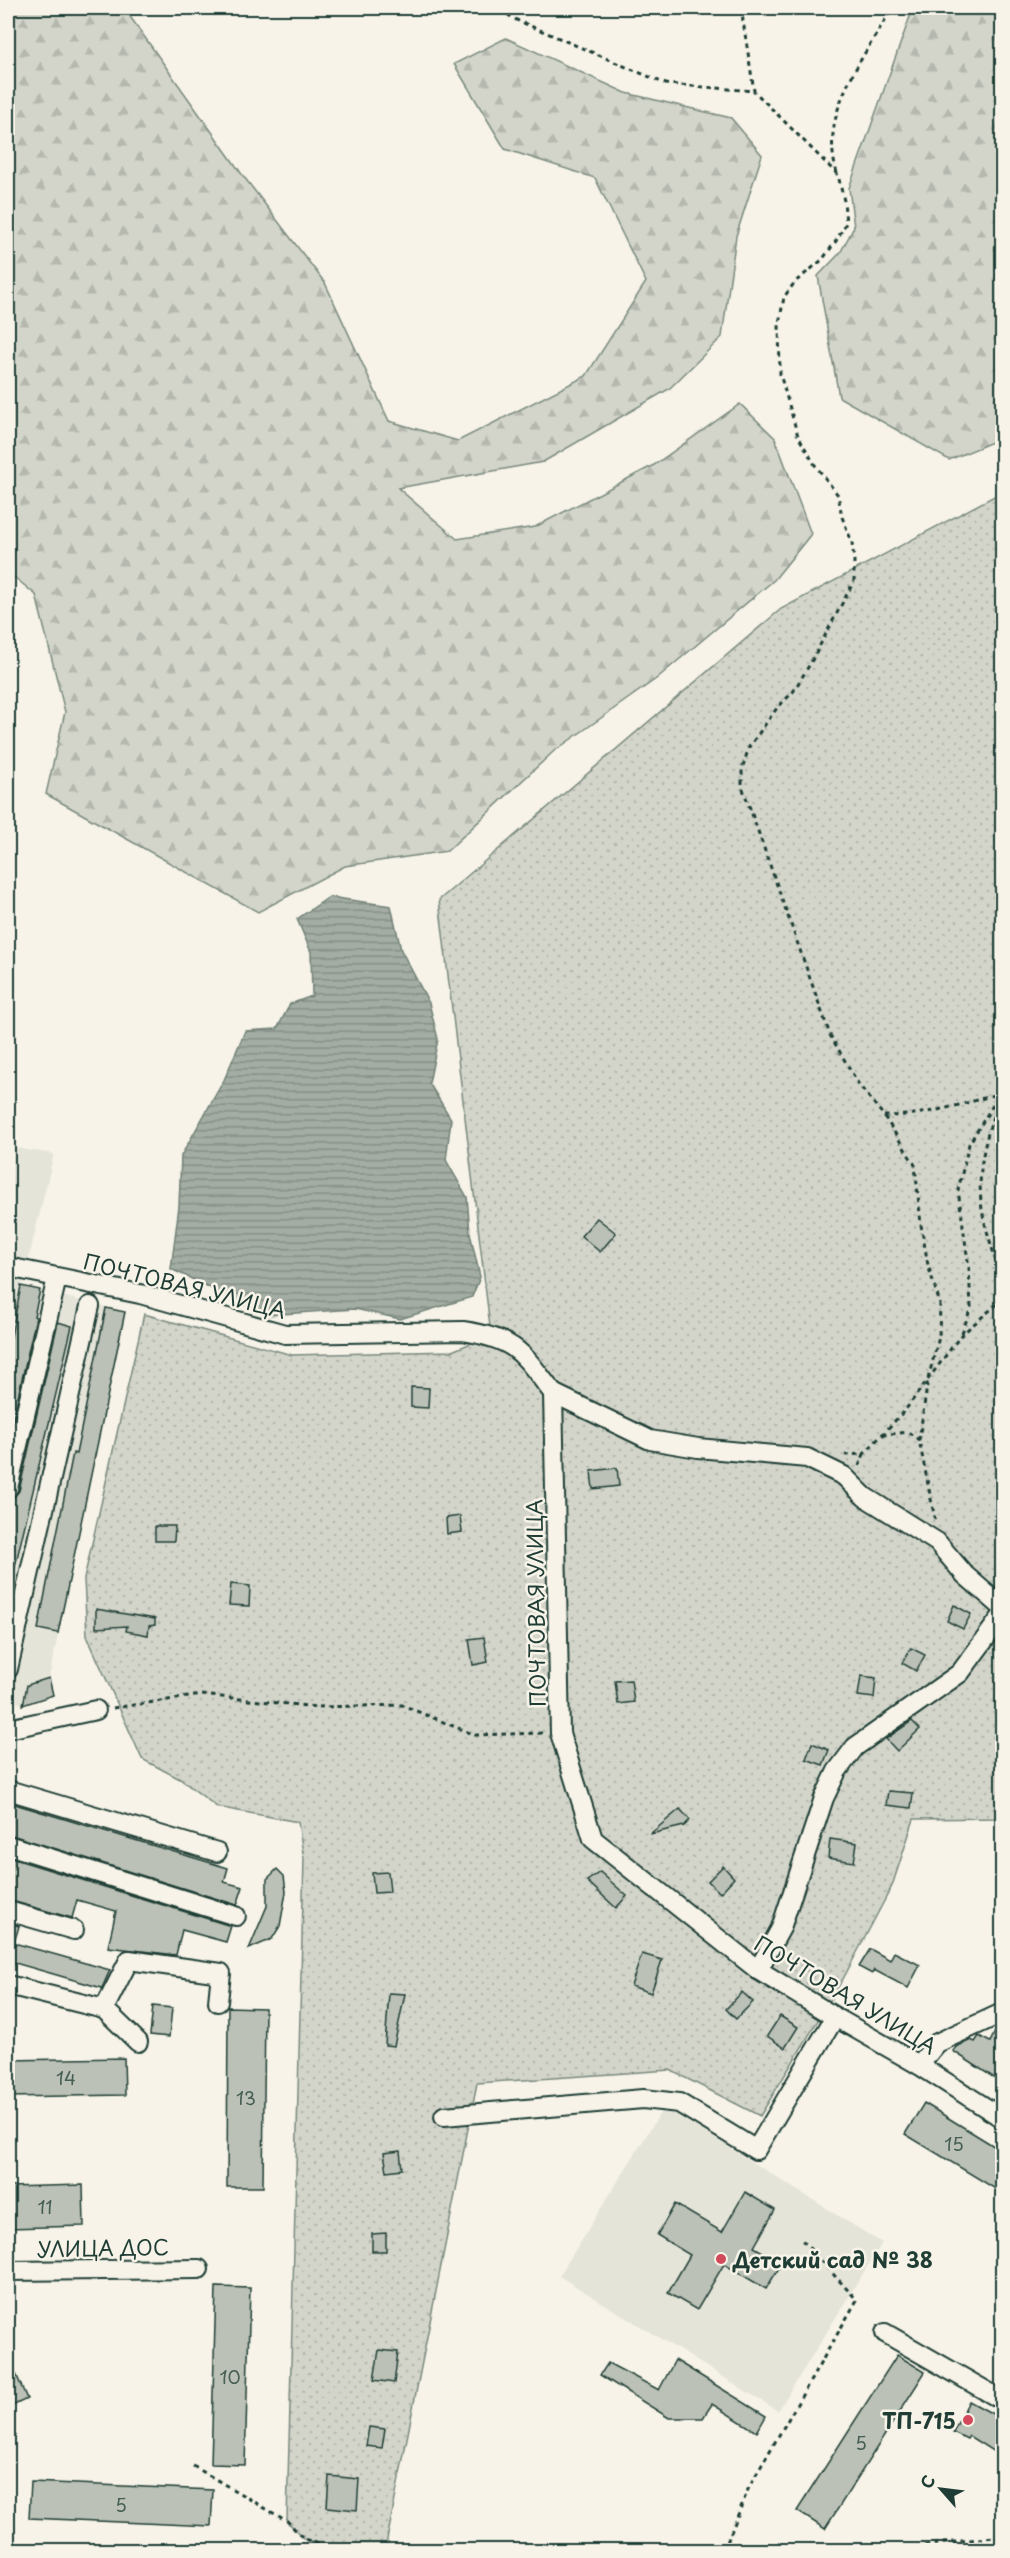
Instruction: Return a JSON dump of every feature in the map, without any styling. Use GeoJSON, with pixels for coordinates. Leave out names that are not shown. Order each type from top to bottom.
{"type":"FeatureCollection","features":[{"type":"Feature","properties":{"kind":"street","name":"ПОЧТОВАЯ УЛИЦА"},"geometry":{"type":"LineString","coordinates":[[8,1267],[140,1294],[285,1334],[436,1330],[492,1335],[521,1352],[553,1393],[560,1733],[593,1839],[758,1970],[835,2018],[919,2065],[1002,2118]]}},
{"type":"Feature","properties":{"kind":"street"},"geometry":{"type":"LineString","coordinates":[[8,1488],[57,1278]]}},
{"type":"Feature","properties":{"kind":"street"},"geometry":{"type":"LineString","coordinates":[[8,1669],[90,1306]]}},
{"type":"Feature","properties":{"kind":"street"},"geometry":{"type":"LineString","coordinates":[[553,1393],[650,1440],[698,1448],[807,1458],[844,1476],[865,1497],[937,1542],[965,1575],[1002,1607]]}},
{"type":"Feature","properties":{"kind":"street"},"geometry":{"type":"LineString","coordinates":[[758,1970],[781,1928],[824,1798],[837,1771],[855,1747],[960,1673],[1002,1616]]}},
{"type":"Feature","properties":{"kind":"street"},"geometry":{"type":"LineString","coordinates":[[8,1729],[96,1710]]}},
{"type":"Feature","properties":{"kind":"street"},"geometry":{"type":"LineString","coordinates":[[8,1790],[217,1852]]}},
{"type":"Feature","properties":{"kind":"street"},"geometry":{"type":"LineString","coordinates":[[8,1845],[236,1916]]}},
{"type":"Feature","properties":{"kind":"street"},"geometry":{"type":"LineString","coordinates":[[8,1911],[74,1930]]}},
{"type":"Feature","properties":{"kind":"street"},"geometry":{"type":"LineString","coordinates":[[104,2010],[129,1960],[221,1973],[218,2002]]}},
{"type":"Feature","properties":{"kind":"street"},"geometry":{"type":"LineString","coordinates":[[8,1985],[104,2010],[138,2042]]}},
{"type":"Feature","properties":{"kind":"street"},"geometry":{"type":"LineString","coordinates":[[919,2065],[938,2043],[1002,2013]]}},
{"type":"Feature","properties":{"kind":"street"},"geometry":{"type":"LineString","coordinates":[[444,2116],[643,2099],[679,2103],[756,2150],[835,2018]]}},
{"type":"Feature","properties":{"kind":"street","name":"УЛИЦА ДОС"},"geometry":{"type":"LineString","coordinates":[[8,2271],[199,2269]]}},
{"type":"Feature","properties":{"kind":"street"},"geometry":{"type":"LineString","coordinates":[[885,2333],[1002,2400]]}},
{"type":"Feature","properties":{"kind":"path"},"geometry":{"type":"LineString","coordinates":[[501,8],[512,18],[666,84],[754,91]]}},
{"type":"Feature","properties":{"kind":"path"},"geometry":{"type":"LineString","coordinates":[[741,8],[754,91],[838,175]]}},
{"type":"Feature","properties":{"kind":"path"},"geometry":{"type":"LineString","coordinates":[[892,8],[840,99],[831,155],[838,175],[846,223],[822,260],[795,282],[784,297],[779,324],[780,374],[798,436],[815,465],[838,495],[842,517],[852,542],[854,581],[793,692],[777,708],[749,747],[742,769],[742,786],[830,1035],[859,1085],[884,1116],[915,1165],[928,1265],[940,1304],[939,1336],[928,1378],[919,1440],[933,1502],[937,1542]]}},
{"type":"Feature","properties":{"kind":"path"},"geometry":{"type":"LineString","coordinates":[[884,1116],[910,1116],[961,1105],[1002,1091]]}},
{"type":"Feature","properties":{"kind":"path"},"geometry":{"type":"LineString","coordinates":[[1002,1091],[984,1138],[981,1172],[982,1209],[1002,1281]]}},
{"type":"Feature","properties":{"kind":"path"},"geometry":{"type":"LineString","coordinates":[[961,1335],[971,1307],[969,1268],[958,1190],[969,1144],[1002,1091]]}},
{"type":"Feature","properties":{"kind":"path"},"geometry":{"type":"LineString","coordinates":[[842,1455],[864,1454],[906,1409],[961,1335],[1002,1300]]}},
{"type":"Feature","properties":{"kind":"path"},"geometry":{"type":"LineString","coordinates":[[881,1435],[908,1432],[919,1440]]}},
{"type":"Feature","properties":{"kind":"path"},"geometry":{"type":"LineString","coordinates":[[96,1710],[202,1695],[317,1707],[402,1705],[475,1735],[560,1733]]}},
{"type":"Feature","properties":{"kind":"path"},"geometry":{"type":"LineString","coordinates":[[724,2550],[749,2487],[857,2300],[800,2238]]}},
{"type":"Feature","properties":{"kind":"path"},"geometry":{"type":"LineString","coordinates":[[193,2466],[287,2521],[304,2539],[338,2550]]}},
{"type":"Feature","properties":{"kind":"path"},"geometry":{"type":"LineString","coordinates":[[889,2550],[1002,2536]]}},
{"type":"Feature","properties":{"kind":"shaded area"},"geometry":{"type":"Polygon","coordinates":[[[329,897],[391,906],[401,950],[429,1003],[438,1039],[429,1083],[451,1119],[446,1160],[467,1197],[470,1233],[480,1277],[472,1297],[400,1319],[355,1309],[267,1315],[171,1269],[179,1206],[181,1156],[224,1080],[245,1031],[277,1029],[290,1004],[312,996],[311,952],[297,919],[329,897]]]}},
{"type":"Feature","properties":{"kind":"shaded area"},"geometry":{"type":"Polygon","coordinates":[[[8,1147],[54,1154],[22,1286],[125,1312],[49,1678],[53,1695],[24,1704],[8,1700],[8,1147]]]}},
{"type":"Feature","properties":{"kind":"shaded area","name":"Детский сад № 38"},"geometry":{"type":"Polygon","coordinates":[[[664,2107],[882,2243],[778,2411],[559,2276],[664,2107]]]}},
{"type":"Feature","properties":{"kind":"green space"},"geometry":{"type":"Polygon","coordinates":[[[8,8],[124,8],[241,173],[325,283],[389,421],[458,441],[586,376],[646,282],[595,178],[505,149],[454,64],[506,38],[626,93],[731,118],[762,155],[736,236],[722,337],[669,389],[543,462],[398,488],[457,539],[535,527],[654,465],[740,404],[775,438],[811,534],[774,580],[656,679],[553,752],[447,851],[345,866],[258,912],[46,794],[65,712],[36,595],[8,572],[8,8]]]}},
{"type":"Feature","properties":{"kind":"green space"},"geometry":{"type":"Polygon","coordinates":[[[913,8],[1002,8],[1002,438],[949,460],[839,397],[818,276],[840,253],[854,227],[849,188],[913,8]]]}},
{"type":"Feature","properties":{"kind":"green space"},"geometry":{"type":"Polygon","coordinates":[[[1002,492],[1002,1270],[997,1275],[1002,1283],[1002,1818],[914,1819],[892,1886],[843,1979],[760,2116],[670,2070],[477,2083],[385,2550],[338,2550],[304,2539],[287,2521],[304,1859],[298,1822],[217,1807],[180,1779],[142,1759],[87,1636],[84,1579],[144,1314],[292,1355],[452,1351],[491,1335],[439,900],[781,609],[1002,492]]]}},
{"type":"Feature","properties":{"kind":"building"},"geometry":{"type":"Polygon","coordinates":[[[597,1218],[616,1233],[600,1252],[581,1236],[597,1218]]]}},
{"type":"Feature","properties":{"kind":"building"},"geometry":{"type":"Polygon","coordinates":[[[21,1286],[40,1290],[8,1441],[8,1351],[21,1286]]]}},
{"type":"Feature","properties":{"kind":"building"},"geometry":{"type":"Polygon","coordinates":[[[106,1308],[125,1312],[58,1633],[38,1629],[73,1453],[76,1454],[106,1308]]]}},
{"type":"Feature","properties":{"kind":"building"},"geometry":{"type":"Polygon","coordinates":[[[58,1322],[72,1326],[14,1571],[8,1570],[8,1522],[13,1498],[19,1491],[58,1322]]]}},
{"type":"Feature","properties":{"kind":"building"},"geometry":{"type":"Polygon","coordinates":[[[411,1387],[429,1388],[428,1408],[411,1407],[411,1387]]]}},
{"type":"Feature","properties":{"kind":"building"},"geometry":{"type":"Polygon","coordinates":[[[617,1468],[619,1486],[593,1489],[591,1471],[617,1468]]]}},
{"type":"Feature","properties":{"kind":"building"},"geometry":{"type":"Polygon","coordinates":[[[460,1516],[462,1532],[447,1534],[446,1518],[460,1516]]]}},
{"type":"Feature","properties":{"kind":"building"},"geometry":{"type":"Polygon","coordinates":[[[155,1526],[175,1526],[174,1541],[155,1541],[155,1526]]]}},
{"type":"Feature","properties":{"kind":"building"},"geometry":{"type":"Polygon","coordinates":[[[231,1584],[250,1586],[249,1606],[229,1605],[231,1584]]]}},
{"type":"Feature","properties":{"kind":"building"},"geometry":{"type":"Polygon","coordinates":[[[954,1605],[971,1614],[963,1629],[947,1621],[954,1605]]]}},
{"type":"Feature","properties":{"kind":"building"},"geometry":{"type":"Polygon","coordinates":[[[96,1609],[155,1619],[155,1625],[149,1626],[148,1635],[126,1631],[127,1626],[96,1628],[96,1609]]]}},
{"type":"Feature","properties":{"kind":"building"},"geometry":{"type":"Polygon","coordinates":[[[484,1637],[488,1662],[473,1665],[469,1639],[484,1637]]]}},
{"type":"Feature","properties":{"kind":"building"},"geometry":{"type":"Polygon","coordinates":[[[911,1648],[925,1655],[916,1671],[902,1663],[911,1648]]]}},
{"type":"Feature","properties":{"kind":"building"},"geometry":{"type":"Polygon","coordinates":[[[861,1676],[876,1678],[874,1698],[858,1696],[861,1676]]]}},
{"type":"Feature","properties":{"kind":"building"},"geometry":{"type":"Polygon","coordinates":[[[49,1678],[53,1695],[23,1705],[27,1685],[49,1678]]]}},
{"type":"Feature","properties":{"kind":"building"},"geometry":{"type":"Polygon","coordinates":[[[631,1680],[634,1702],[618,1704],[615,1681],[631,1680]]]}},
{"type":"Feature","properties":{"kind":"building"},"geometry":{"type":"Polygon","coordinates":[[[912,1721],[920,1729],[897,1751],[886,1739],[912,1721]]]}},
{"type":"Feature","properties":{"kind":"building"},"geometry":{"type":"Polygon","coordinates":[[[812,1743],[829,1750],[823,1765],[806,1759],[812,1743]]]}},
{"type":"Feature","properties":{"kind":"building"},"geometry":{"type":"Polygon","coordinates":[[[888,1791],[913,1793],[911,1808],[886,1805],[888,1791]]]}},
{"type":"Feature","properties":{"kind":"building"},"geometry":{"type":"Polygon","coordinates":[[[8,1802],[228,1868],[224,1882],[243,1887],[237,1905],[8,1834],[8,1802]]]}},
{"type":"Feature","properties":{"kind":"building"},"geometry":{"type":"Polygon","coordinates":[[[680,1809],[690,1820],[684,1826],[650,1834],[680,1809]]]}},
{"type":"Feature","properties":{"kind":"building"},"geometry":{"type":"Polygon","coordinates":[[[830,1839],[857,1843],[854,1862],[828,1858],[830,1839]]]}},
{"type":"Feature","properties":{"kind":"building"},"geometry":{"type":"Polygon","coordinates":[[[8,1857],[231,1926],[226,1942],[182,1930],[176,1955],[108,1947],[116,1911],[77,1900],[72,1918],[8,1900],[8,1857]]]}},
{"type":"Feature","properties":{"kind":"building"},"geometry":{"type":"Polygon","coordinates":[[[723,1866],[734,1878],[720,1893],[708,1881],[723,1866]]]}},
{"type":"Feature","properties":{"kind":"building"},"geometry":{"type":"Polygon","coordinates":[[[277,1869],[284,1876],[286,1892],[280,1926],[272,1939],[249,1949],[267,1906],[267,1879],[277,1869]]]}},
{"type":"Feature","properties":{"kind":"building"},"geometry":{"type":"Polygon","coordinates":[[[388,1872],[390,1892],[374,1893],[372,1873],[388,1872]]]}},
{"type":"Feature","properties":{"kind":"building"},"geometry":{"type":"Polygon","coordinates":[[[600,1872],[627,1896],[616,1908],[587,1881],[600,1872]]]}},
{"type":"Feature","properties":{"kind":"building"},"geometry":{"type":"Polygon","coordinates":[[[8,1923],[19,1926],[14,1943],[110,1970],[102,1988],[8,1961],[8,1923]]]}},
{"type":"Feature","properties":{"kind":"building"},"geometry":{"type":"Polygon","coordinates":[[[870,1949],[890,1960],[894,1952],[920,1965],[908,1988],[874,1970],[872,1974],[859,1967],[870,1949]]]}},
{"type":"Feature","properties":{"kind":"building"},"geometry":{"type":"Polygon","coordinates":[[[642,1954],[662,1960],[651,1993],[631,1986],[642,1954]]]}},
{"type":"Feature","properties":{"kind":"building"},"geometry":{"type":"Polygon","coordinates":[[[742,1992],[753,2002],[736,2019],[726,2009],[742,1992]]]}},
{"type":"Feature","properties":{"kind":"building"},"geometry":{"type":"Polygon","coordinates":[[[389,1993],[405,1994],[394,2046],[385,2045],[389,1993]]]}},
{"type":"Feature","properties":{"kind":"building"},"geometry":{"type":"Polygon","coordinates":[[[153,2006],[172,2008],[169,2037],[150,2035],[153,2006]]]}},
{"type":"Feature","properties":{"kind":"building"},"geometry":{"type":"Polygon","coordinates":[[[228,2007],[265,2008],[263,2187],[227,2187],[228,2007]]]}},
{"type":"Feature","properties":{"kind":"building"},"geometry":{"type":"Polygon","coordinates":[[[780,2016],[798,2027],[785,2048],[767,2036],[780,2016]]]}},
{"type":"Feature","properties":{"kind":"building"},"geometry":{"type":"Polygon","coordinates":[[[1002,2025],[1002,2083],[953,2051],[956,2047],[971,2040],[975,2042],[979,2036],[990,2042],[997,2028],[1002,2025]]]}},
{"type":"Feature","properties":{"kind":"building"},"geometry":{"type":"Polygon","coordinates":[[[124,2058],[125,2095],[8,2097],[8,2060],[124,2058]]]}},
{"type":"Feature","properties":{"kind":"building"},"geometry":{"type":"Polygon","coordinates":[[[924,2103],[1002,2151],[1002,2193],[905,2134],[924,2103]]]}},
{"type":"Feature","properties":{"kind":"building"},"geometry":{"type":"Polygon","coordinates":[[[400,2151],[402,2169],[387,2171],[384,2153],[400,2151]]]}},
{"type":"Feature","properties":{"kind":"building"},"geometry":{"type":"Polygon","coordinates":[[[83,2185],[84,2226],[8,2228],[8,2187],[83,2185]]]}},
{"type":"Feature","properties":{"kind":"building"},"geometry":{"type":"Polygon","coordinates":[[[745,2192],[775,2210],[754,2247],[782,2263],[766,2289],[724,2264],[697,2310],[668,2293],[690,2255],[657,2235],[675,2204],[722,2232],[745,2192]]]}},
{"type":"Feature","properties":{"kind":"building"},"geometry":{"type":"Polygon","coordinates":[[[386,2233],[386,2251],[372,2251],[372,2234],[386,2233]]]}},
{"type":"Feature","properties":{"kind":"building"},"geometry":{"type":"Polygon","coordinates":[[[216,2287],[250,2288],[245,2465],[211,2464],[216,2287]]]}},
{"type":"Feature","properties":{"kind":"building"},"geometry":{"type":"Polygon","coordinates":[[[379,2350],[398,2352],[394,2383],[374,2380],[379,2350]]]}},
{"type":"Feature","properties":{"kind":"building"},"geometry":{"type":"Polygon","coordinates":[[[897,2355],[925,2372],[825,2529],[797,2511],[897,2355]]]}},
{"type":"Feature","properties":{"kind":"building"},"geometry":{"type":"Polygon","coordinates":[[[8,2356],[27,2399],[8,2408],[8,2356]]]}},
{"type":"Feature","properties":{"kind":"building"},"geometry":{"type":"Polygon","coordinates":[[[675,2360],[766,2416],[757,2432],[712,2404],[703,2418],[669,2418],[600,2375],[608,2363],[659,2390],[675,2360]]]}},
{"type":"Feature","properties":{"kind":"building"},"geometry":{"type":"Polygon","coordinates":[[[969,2401],[1002,2419],[1002,2457],[969,2436],[967,2439],[953,2432],[969,2401]]]}},
{"type":"Feature","properties":{"kind":"building"},"geometry":{"type":"Polygon","coordinates":[[[369,2427],[385,2429],[382,2448],[366,2446],[369,2427]]]}},
{"type":"Feature","properties":{"kind":"building"},"geometry":{"type":"Polygon","coordinates":[[[329,2476],[359,2479],[357,2510],[327,2507],[329,2476]]]}},
{"type":"Feature","properties":{"kind":"building"},"geometry":{"type":"Polygon","coordinates":[[[31,2482],[213,2490],[211,2526],[29,2518],[31,2482]]]}},
{"type":"Feature","properties":{"kind":"place","name":"Детский сад № 38"},"geometry":{"type":"Point","coordinates":[721,2259]}},
{"type":"Feature","properties":{"kind":"place","name":"ТП-715"},"geometry":{"type":"Point","coordinates":[968,2420]}}]}
